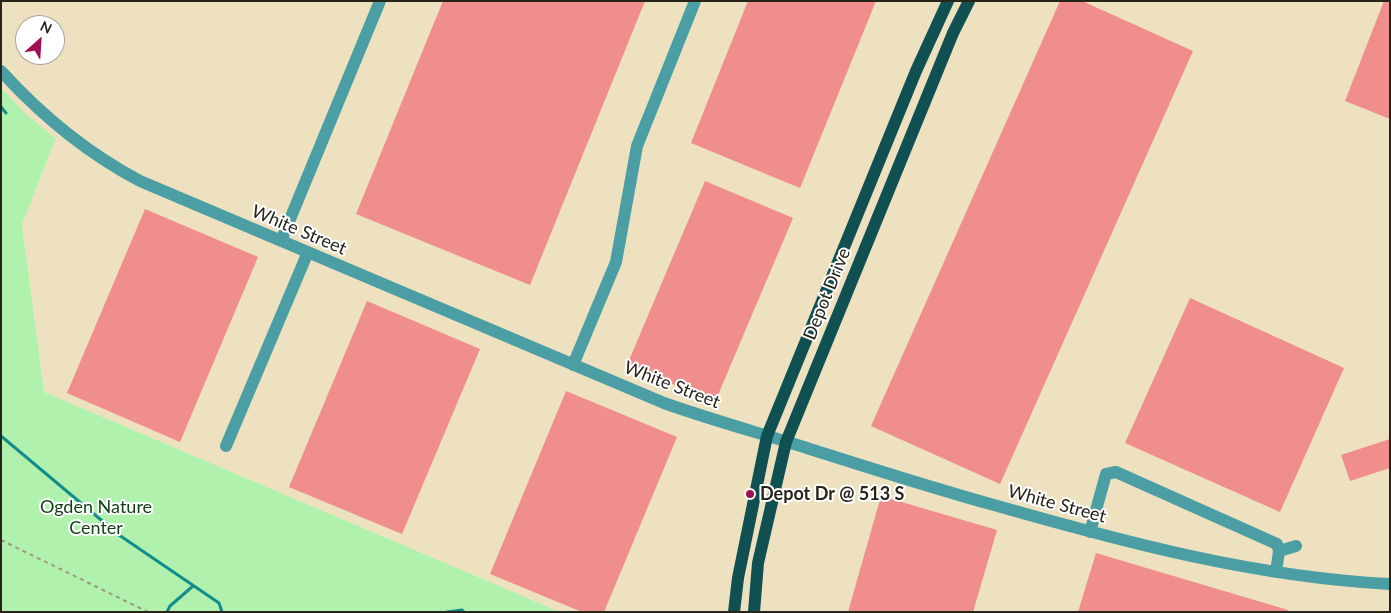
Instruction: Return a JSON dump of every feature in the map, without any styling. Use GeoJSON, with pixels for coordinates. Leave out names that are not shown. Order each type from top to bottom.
{"type":"FeatureCollection","features":[{"type":"Feature","properties":{"kind":"main road","name":"Depot Drive"},"geometry":{"type":"LineString","coordinates":[[734,612],[738,578],[767,436],[916,71],[948,1]]}},
{"type":"Feature","properties":{"kind":"main road","name":"Depot Drive"},"geometry":{"type":"LineString","coordinates":[[754,612],[758,563],[786,442],[938,69],[969,1]]}},
{"type":"Feature","properties":{"kind":"street"},"geometry":{"type":"LineString","coordinates":[[281,241],[380,1]]}},
{"type":"Feature","properties":{"kind":"street"},"geometry":{"type":"LineString","coordinates":[[573,365],[616,262],[637,146],[695,1]]}},
{"type":"Feature","properties":{"kind":"street","name":"White Street"},"geometry":{"type":"LineString","coordinates":[[1,71],[20,92],[57,126],[121,171],[140,181],[664,403],[927,486],[1090,532],[1205,560],[1316,578],[1390,584]]}},
{"type":"Feature","properties":{"kind":"street"},"geometry":{"type":"LineString","coordinates":[[226,446],[308,252]]}},
{"type":"Feature","properties":{"kind":"street"},"geometry":{"type":"LineString","coordinates":[[1090,532],[1106,474],[1116,472],[1277,544],[1279,551],[1276,572]]}},
{"type":"Feature","properties":{"kind":"street"},"geometry":{"type":"LineString","coordinates":[[1279,551],[1296,546]]}},
{"type":"Feature","properties":{"kind":"path"},"geometry":{"type":"LineString","coordinates":[[1,540],[148,612]]}},
{"type":"Feature","properties":{"kind":"shaded area"},"geometry":{"type":"Polygon","coordinates":[[[1,1],[1390,1],[1390,612],[560,612],[44,392],[22,225],[55,140],[1,122],[1,1]]]}},
{"type":"Feature","properties":{"kind":"green space","name":"Ogden Nature Center"},"geometry":{"type":"Polygon","coordinates":[[[1,88],[27,115],[57,140],[55,140],[22,225],[44,392],[560,612],[1,612],[1,88]]]}},
{"type":"Feature","properties":{"kind":"building"},"geometry":{"type":"Polygon","coordinates":[[[443,1],[645,1],[530,285],[356,214],[443,1]]]}},
{"type":"Feature","properties":{"kind":"building"},"geometry":{"type":"Polygon","coordinates":[[[748,1],[876,1],[800,188],[691,143],[748,1]]]}},
{"type":"Feature","properties":{"kind":"building"},"geometry":{"type":"Polygon","coordinates":[[[1060,1],[1082,1],[1193,51],[1000,484],[871,426],[1060,1]]]}},
{"type":"Feature","properties":{"kind":"building"},"geometry":{"type":"Polygon","coordinates":[[[1384,1],[1390,1],[1390,119],[1345,101],[1384,1]]]}},
{"type":"Feature","properties":{"kind":"building"},"geometry":{"type":"Polygon","coordinates":[[[705,181],[793,218],[715,402],[627,365],[705,181]]]}},
{"type":"Feature","properties":{"kind":"building"},"geometry":{"type":"Polygon","coordinates":[[[145,209],[258,257],[180,442],[67,393],[145,209]]]}},
{"type":"Feature","properties":{"kind":"building"},"geometry":{"type":"Polygon","coordinates":[[[1190,298],[1344,368],[1280,512],[1125,443],[1190,298]]]}},
{"type":"Feature","properties":{"kind":"building"},"geometry":{"type":"Polygon","coordinates":[[[367,301],[480,349],[402,534],[289,487],[367,301]]]}},
{"type":"Feature","properties":{"kind":"building"},"geometry":{"type":"Polygon","coordinates":[[[566,391],[677,437],[604,612],[582,612],[490,574],[566,391]]]}},
{"type":"Feature","properties":{"kind":"building"},"geometry":{"type":"Polygon","coordinates":[[[1390,439],[1390,468],[1350,481],[1341,455],[1390,439]]]}},
{"type":"Feature","properties":{"kind":"building"},"geometry":{"type":"Polygon","coordinates":[[[881,496],[997,530],[973,612],[848,612],[881,496]]]}},
{"type":"Feature","properties":{"kind":"building"},"geometry":{"type":"Polygon","coordinates":[[[1096,553],[1288,610],[1288,612],[1078,612],[1096,553]]]}},
{"type":"Feature","properties":{"kind":"waterway"},"geometry":{"type":"LineString","coordinates":[[1,107],[6,113]]}},
{"type":"Feature","properties":{"kind":"waterway"},"geometry":{"type":"LineString","coordinates":[[1,436],[119,535],[219,603],[222,612]]}},
{"type":"Feature","properties":{"kind":"waterway"},"geometry":{"type":"LineString","coordinates":[[167,612],[170,606],[193,586]]}},
{"type":"Feature","properties":{"kind":"waterway"},"geometry":{"type":"LineString","coordinates":[[447,612],[462,610],[464,612]]}},
{"type":"Feature","properties":{"kind":"place","name":"Depot Dr @ 513 S"},"geometry":{"type":"Point","coordinates":[750,494]}}]}
